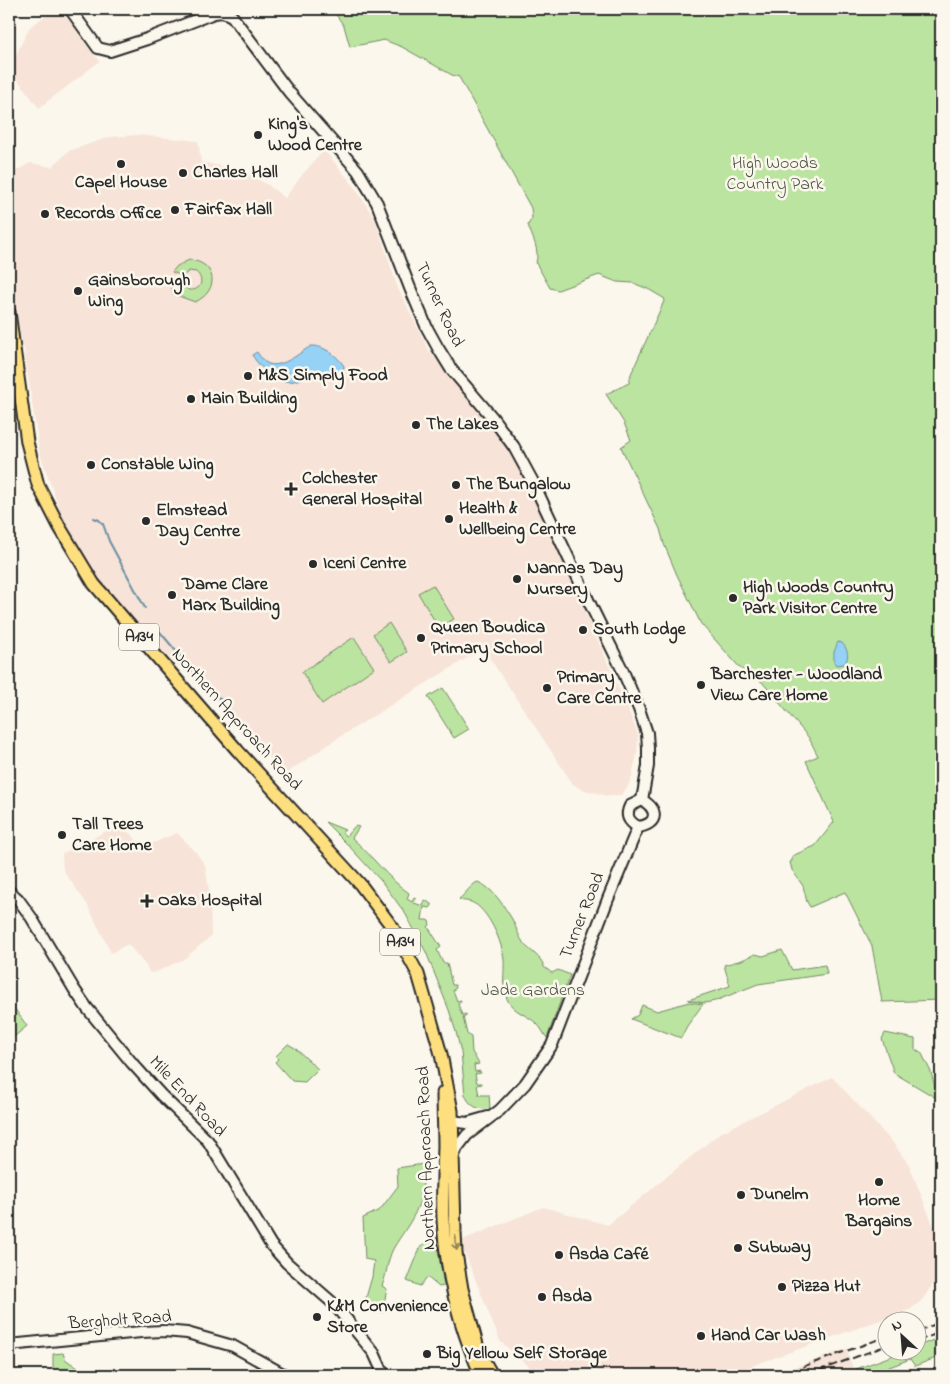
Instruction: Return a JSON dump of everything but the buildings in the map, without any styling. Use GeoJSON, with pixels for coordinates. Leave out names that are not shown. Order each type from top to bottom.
{"type":"FeatureCollection","features":[{"type":"Feature","properties":{"kind":"main road","name":"Northern Approach Road"},"geometry":{"type":"LineString","coordinates":[[9,312],[27,442],[38,485],[59,526],[94,584],[238,752],[360,884],[393,928],[418,974],[441,1054],[452,1111],[452,1121]]}},
{"type":"Feature","properties":{"kind":"main road","name":"Northern Approach Road"},"geometry":{"type":"LineString","coordinates":[[441,1054],[452,1161],[455,1236],[462,1289],[479,1352],[492,1375]]}},
{"type":"Feature","properties":{"kind":"main road","name":"A134"},"geometry":{"type":"LineString","coordinates":[[448,1133],[452,1121]]}},
{"type":"Feature","properties":{"kind":"main road","name":"Northern Approach Road"},"geometry":{"type":"LineString","coordinates":[[448,1133],[444,1146],[443,1218],[449,1269],[460,1316],[481,1375]]}},
{"type":"Feature","properties":{"kind":"street","name":"Turner Road"},"geometry":{"type":"LineString","coordinates":[[70,9],[98,48],[110,51],[214,13],[223,12],[232,16],[288,92],[358,171],[377,203],[427,328],[451,369],[492,417],[517,453],[533,482],[624,674],[647,733],[648,766],[642,800]]}},
{"type":"Feature","properties":{"kind":"street","name":"Turner Road"},"geometry":{"type":"LineString","coordinates":[[642,800],[652,807],[654,815],[648,825],[638,827],[629,821],[627,814],[630,806],[642,800]]}},
{"type":"Feature","properties":{"kind":"street","name":"Turner Road"},"geometry":{"type":"LineString","coordinates":[[452,1161],[457,1148],[467,1135],[506,1104],[525,1084],[552,1045],[638,827]]}},
{"type":"Feature","properties":{"kind":"street","name":"Mile End Road"},"geometry":{"type":"LineString","coordinates":[[9,891],[18,899],[31,917],[87,1008],[161,1095],[197,1128],[208,1141],[271,1245],[287,1263],[334,1304],[374,1353],[384,1373]]}},
{"type":"Feature","properties":{"kind":"street","name":"Turner Road"},"geometry":{"type":"LineString","coordinates":[[452,1121],[468,1123],[493,1115]]}},
{"type":"Feature","properties":{"kind":"street"},"geometry":{"type":"LineString","coordinates":[[448,1133],[467,1135]]}},
{"type":"Feature","properties":{"kind":"street","name":"Bergholt Road"},"geometry":{"type":"LineString","coordinates":[[9,1345],[141,1332],[187,1333],[233,1346],[285,1375]]}},
{"type":"Feature","properties":{"kind":"shaded area"},"geometry":{"type":"Polygon","coordinates":[[[55,9],[61,9],[100,61],[39,108],[9,68],[30,27],[55,9]]]}},
{"type":"Feature","properties":{"kind":"shaded area","name":"Colchester General Hospital"},"geometry":{"type":"Polygon","coordinates":[[[138,135],[198,141],[201,162],[243,171],[268,185],[285,198],[324,150],[353,185],[375,219],[397,286],[428,349],[509,450],[551,535],[628,709],[638,735],[637,754],[631,779],[621,795],[608,796],[581,789],[573,784],[483,648],[338,738],[285,774],[212,696],[143,634],[103,585],[65,524],[40,454],[24,350],[9,281],[9,175],[30,163],[52,167],[69,151],[110,137],[138,135]]]}},
{"type":"Feature","properties":{"kind":"shaded area","name":"Oaks Hospital"},"geometry":{"type":"Polygon","coordinates":[[[118,825],[132,835],[142,846],[177,833],[194,850],[205,865],[210,898],[211,936],[184,959],[156,972],[150,973],[128,944],[111,953],[87,904],[63,870],[62,854],[118,825]]]}},
{"type":"Feature","properties":{"kind":"shaded area"},"geometry":{"type":"Polygon","coordinates":[[[832,1077],[894,1144],[909,1165],[940,1242],[941,1264],[937,1278],[922,1300],[911,1309],[903,1312],[878,1312],[878,1321],[740,1370],[714,1375],[548,1375],[531,1368],[500,1341],[460,1241],[543,1207],[608,1225],[720,1133],[832,1077]]]}},
{"type":"Feature","properties":{"kind":"shaded area"},"geometry":{"type":"Polygon","coordinates":[[[846,1349],[853,1369],[835,1375],[773,1375],[846,1349]]]}},
{"type":"Feature","properties":{"kind":"green space","name":"High Woods Country Park"},"geometry":{"type":"Polygon","coordinates":[[[332,9],[941,9],[941,1000],[882,1002],[872,946],[845,892],[810,907],[807,902],[803,886],[792,870],[790,862],[792,861],[792,856],[815,846],[834,822],[806,761],[818,756],[809,738],[762,682],[741,669],[701,624],[677,575],[660,529],[621,447],[631,440],[624,423],[606,394],[629,383],[631,374],[665,299],[633,283],[617,282],[599,275],[558,290],[550,288],[536,263],[536,248],[528,225],[532,218],[531,208],[459,77],[402,47],[384,40],[350,47],[344,26],[332,9]]]}},
{"type":"Feature","properties":{"kind":"green space"},"geometry":{"type":"Polygon","coordinates":[[[189,260],[205,266],[210,271],[212,278],[209,291],[195,302],[173,294],[170,278],[182,281],[183,286],[189,290],[199,287],[201,281],[196,272],[189,271],[183,276],[172,272],[177,266],[189,260]]]}},
{"type":"Feature","properties":{"kind":"green space"},"geometry":{"type":"Polygon","coordinates":[[[433,585],[454,619],[439,628],[418,593],[433,585]]]}},
{"type":"Feature","properties":{"kind":"green space"},"geometry":{"type":"Polygon","coordinates":[[[389,623],[407,652],[391,662],[373,634],[389,623]]]}},
{"type":"Feature","properties":{"kind":"green space"},"geometry":{"type":"Polygon","coordinates":[[[354,637],[374,668],[322,704],[302,672],[354,637]]]}},
{"type":"Feature","properties":{"kind":"green space"},"geometry":{"type":"Polygon","coordinates":[[[443,688],[469,729],[454,738],[428,697],[443,688]]]}},
{"type":"Feature","properties":{"kind":"green space"},"geometry":{"type":"Polygon","coordinates":[[[325,822],[345,830],[342,833],[346,836],[355,826],[359,827],[352,838],[409,893],[407,899],[412,902],[414,898],[416,899],[414,903],[423,906],[425,900],[431,904],[430,908],[424,907],[422,920],[429,921],[430,925],[428,927],[441,947],[437,950],[443,963],[447,963],[452,985],[455,985],[456,988],[453,990],[457,1001],[461,1000],[458,1004],[462,1015],[466,1014],[463,1017],[467,1034],[471,1037],[472,1052],[479,1064],[474,1065],[475,1072],[480,1071],[481,1073],[475,1074],[477,1083],[482,1083],[477,1085],[479,1095],[489,1095],[490,1108],[482,1109],[475,1107],[465,1095],[461,1052],[449,1010],[426,952],[405,913],[382,882],[325,822]]]}},
{"type":"Feature","properties":{"kind":"green space","name":"Jade Gardens"},"geometry":{"type":"Polygon","coordinates":[[[478,882],[489,888],[498,898],[512,919],[524,944],[539,957],[544,967],[552,973],[558,970],[570,975],[547,1038],[538,1025],[516,1010],[507,999],[504,984],[503,953],[498,936],[489,919],[483,911],[471,902],[459,899],[478,882]]]}},
{"type":"Feature","properties":{"kind":"green space"},"geometry":{"type":"Polygon","coordinates":[[[782,950],[792,970],[825,965],[827,974],[758,984],[705,1003],[688,1000],[730,986],[724,965],[755,954],[763,956],[782,950]]]}},
{"type":"Feature","properties":{"kind":"green space"},"geometry":{"type":"Polygon","coordinates":[[[9,1001],[27,1026],[9,1041],[9,1001]]]}},
{"type":"Feature","properties":{"kind":"green space"},"geometry":{"type":"Polygon","coordinates":[[[689,1002],[703,1004],[681,1038],[631,1019],[638,1015],[642,1005],[657,1011],[689,1002]]]}},
{"type":"Feature","properties":{"kind":"green space"},"geometry":{"type":"Polygon","coordinates":[[[885,1033],[915,1039],[915,1050],[921,1052],[931,1072],[938,1099],[894,1073],[882,1039],[885,1033]]]}},
{"type":"Feature","properties":{"kind":"green space"},"geometry":{"type":"Polygon","coordinates":[[[288,1044],[318,1069],[305,1082],[292,1081],[275,1062],[278,1059],[276,1056],[288,1044]]]}},
{"type":"Feature","properties":{"kind":"green space"},"geometry":{"type":"Polygon","coordinates":[[[424,1164],[420,1201],[413,1218],[389,1258],[382,1286],[387,1289],[382,1313],[365,1301],[372,1277],[374,1261],[365,1259],[363,1218],[380,1210],[398,1186],[397,1168],[424,1164]]]}},
{"type":"Feature","properties":{"kind":"green space"},"geometry":{"type":"Polygon","coordinates":[[[436,1237],[444,1286],[439,1287],[427,1277],[420,1286],[407,1281],[421,1246],[436,1237]]]}},
{"type":"Feature","properties":{"kind":"green space"},"geometry":{"type":"Polygon","coordinates":[[[941,1337],[941,1356],[928,1361],[928,1342],[941,1337]]]}},
{"type":"Feature","properties":{"kind":"green space"},"geometry":{"type":"Polygon","coordinates":[[[63,1353],[65,1359],[88,1375],[53,1375],[53,1354],[63,1353]]]}},
{"type":"Feature","properties":{"kind":"green space"},"geometry":{"type":"Polygon","coordinates":[[[878,1361],[902,1362],[869,1375],[840,1375],[878,1361]]]}},
{"type":"Feature","properties":{"kind":"green space"},"geometry":{"type":"Polygon","coordinates":[[[912,1362],[925,1362],[915,1366],[912,1362]]]}},
{"type":"Feature","properties":{"kind":"water"},"geometry":{"type":"Polygon","coordinates":[[[311,346],[320,347],[334,355],[344,366],[343,371],[335,373],[316,372],[288,382],[275,378],[252,355],[257,352],[267,363],[274,365],[291,359],[311,346]]]}},
{"type":"Feature","properties":{"kind":"water"},"geometry":{"type":"Polygon","coordinates":[[[838,642],[844,645],[848,656],[844,664],[836,665],[834,662],[834,652],[838,642]]]}},
{"type":"Feature","properties":{"kind":"waterway"},"geometry":{"type":"LineString","coordinates":[[94,518],[103,524],[109,541],[145,608]]}},
{"type":"Feature","properties":{"kind":"waterway"},"geometry":{"type":"LineString","coordinates":[[160,632],[197,676],[222,701]]}},
{"type":"Feature","properties":{"kind":"railway"},"geometry":{"type":"LineString","coordinates":[[928,1327],[941,1322]]}},
{"type":"Feature","properties":{"kind":"railway"},"geometry":{"type":"LineString","coordinates":[[928,1337],[941,1332]]}},
{"type":"Feature","properties":{"kind":"railway"},"geometry":{"type":"LineString","coordinates":[[780,1375],[878,1340]]}},
{"type":"Feature","properties":{"kind":"railway"},"geometry":{"type":"LineString","coordinates":[[807,1375],[878,1349]]}},
{"type":"Feature","properties":{"kind":"place","name":"King's Wood Centre"},"geometry":{"type":"Point","coordinates":[258,135]}},
{"type":"Feature","properties":{"kind":"place","name":"Capel House"},"geometry":{"type":"Point","coordinates":[121,164]}},
{"type":"Feature","properties":{"kind":"place","name":"Charles Hall"},"geometry":{"type":"Point","coordinates":[183,173]}},
{"type":"Feature","properties":{"kind":"place","name":"Fairfax Hall"},"geometry":{"type":"Point","coordinates":[175,210]}},
{"type":"Feature","properties":{"kind":"place","name":"Records Office"},"geometry":{"type":"Point","coordinates":[45,214]}},
{"type":"Feature","properties":{"kind":"place","name":"Gainsborough Wing"},"geometry":{"type":"Point","coordinates":[78,291]}},
{"type":"Feature","properties":{"kind":"place","name":"M&S Simply Food"},"geometry":{"type":"Point","coordinates":[248,376]}},
{"type":"Feature","properties":{"kind":"place","name":"Main Building"},"geometry":{"type":"Point","coordinates":[191,399]}},
{"type":"Feature","properties":{"kind":"place","name":"The Lakes"},"geometry":{"type":"Point","coordinates":[416,425]}},
{"type":"Feature","properties":{"kind":"place","name":"Constable Wing"},"geometry":{"type":"Point","coordinates":[91,465]}},
{"type":"Feature","properties":{"kind":"place","name":"The Bungalow"},"geometry":{"type":"Point","coordinates":[456,485]}},
{"type":"Feature","properties":{"kind":"place","name":"Colchester General Hospital"},"geometry":{"type":"Point","coordinates":[291,489]}},
{"type":"Feature","properties":{"kind":"place","name":"Health & Wellbeing Centre"},"geometry":{"type":"Point","coordinates":[449,519]}},
{"type":"Feature","properties":{"kind":"place","name":"Elmstead Day Centre"},"geometry":{"type":"Point","coordinates":[146,521]}},
{"type":"Feature","properties":{"kind":"place","name":"Iceni Centre"},"geometry":{"type":"Point","coordinates":[313,564]}},
{"type":"Feature","properties":{"kind":"place","name":"Nannas Day Nursery"},"geometry":{"type":"Point","coordinates":[517,579]}},
{"type":"Feature","properties":{"kind":"place","name":"Dame Clare Marx Building"},"geometry":{"type":"Point","coordinates":[172,595]}},
{"type":"Feature","properties":{"kind":"place","name":"High Woods Country Park Visitor Centre"},"geometry":{"type":"Point","coordinates":[733,598]}},
{"type":"Feature","properties":{"kind":"place","name":"South Lodge"},"geometry":{"type":"Point","coordinates":[583,630]}},
{"type":"Feature","properties":{"kind":"place","name":"Queen Boudica Primary School"},"geometry":{"type":"Point","coordinates":[421,638]}},
{"type":"Feature","properties":{"kind":"place","name":"Barchester - Woodland View Care Home"},"geometry":{"type":"Point","coordinates":[701,685]}},
{"type":"Feature","properties":{"kind":"place","name":"Primary Care Centre"},"geometry":{"type":"Point","coordinates":[547,688]}},
{"type":"Feature","properties":{"kind":"place","name":"Tall Trees Care Home"},"geometry":{"type":"Point","coordinates":[62,835]}},
{"type":"Feature","properties":{"kind":"place","name":"Oaks Hospital"},"geometry":{"type":"Point","coordinates":[147,901]}},
{"type":"Feature","properties":{"kind":"place","name":"Home Bargains"},"geometry":{"type":"Point","coordinates":[879,1182]}},
{"type":"Feature","properties":{"kind":"place","name":"Dunelm"},"geometry":{"type":"Point","coordinates":[741,1195]}},
{"type":"Feature","properties":{"kind":"place","name":"Subway"},"geometry":{"type":"Point","coordinates":[738,1248]}},
{"type":"Feature","properties":{"kind":"place","name":"Asda Café"},"geometry":{"type":"Point","coordinates":[559,1255]}},
{"type":"Feature","properties":{"kind":"place","name":"Pizza Hut"},"geometry":{"type":"Point","coordinates":[782,1287]}},
{"type":"Feature","properties":{"kind":"place","name":"Asda"},"geometry":{"type":"Point","coordinates":[542,1297]}},
{"type":"Feature","properties":{"kind":"place","name":"K&M Convenience Store"},"geometry":{"type":"Point","coordinates":[317,1317]}},
{"type":"Feature","properties":{"kind":"place","name":"Hand Car Wash"},"geometry":{"type":"Point","coordinates":[701,1336]}},
{"type":"Feature","properties":{"kind":"place","name":"Big Yellow Self Storage"},"geometry":{"type":"Point","coordinates":[427,1354]}}]}
